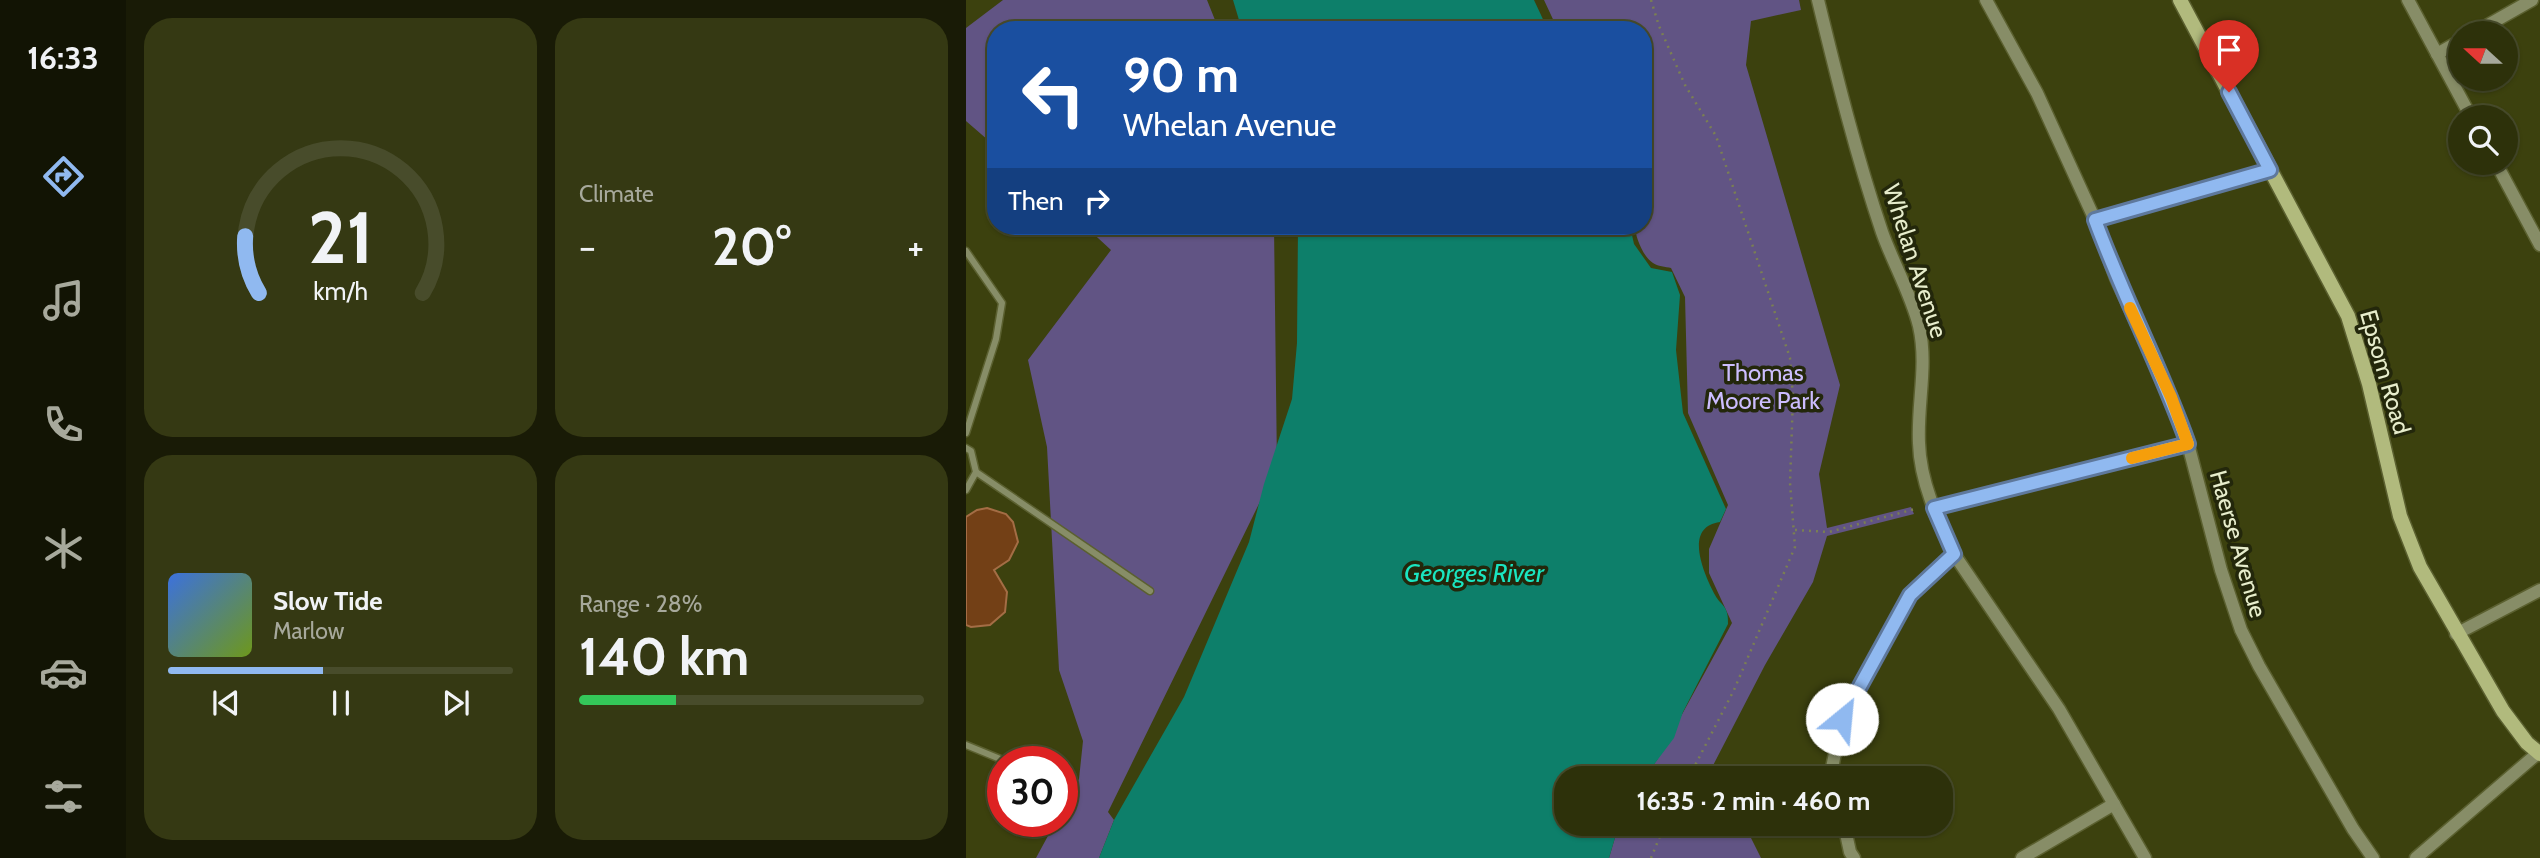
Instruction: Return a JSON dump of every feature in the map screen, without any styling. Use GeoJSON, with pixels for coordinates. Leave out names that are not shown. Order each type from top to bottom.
{"type":"FeatureCollection","features":[{"type":"Feature","properties":{"kind":"street","name":"Whelan Avenue"},"geometry":{"type":"LineString","coordinates":[[1818,0],[1840,96],[1862,168],[1896,271],[1919,326],[1924,357],[1919,444],[1923,478],[1934,508],[1954,554],[2059,709],[2145,858]]}},
{"type":"Feature","properties":{"kind":"street","name":"Haerse Avenue"},"geometry":{"type":"LineString","coordinates":[[1986,0],[2037,93],[2095,220],[2116,278],[2171,397],[2188,444],[2221,569],[2241,630],[2346,817],[2373,858]]}},
{"type":"Feature","properties":{"kind":"street","name":"Epsom Road"},"geometry":{"type":"LineString","coordinates":[[2180,0],[2348,316],[2360,349],[2405,531],[2420,567],[2456,634],[2503,711],[2539,754]]}},
{"type":"Feature","properties":{"kind":"street"},"geometry":{"type":"LineString","coordinates":[[2408,0],[2465,105]]}},
{"type":"Feature","properties":{"kind":"street"},"geometry":{"type":"LineString","coordinates":[[2495,21],[2532,0]]}},
{"type":"Feature","properties":{"kind":"street"},"geometry":{"type":"LineString","coordinates":[[2437,54],[2448,48]]}},
{"type":"Feature","properties":{"kind":"street"},"geometry":{"type":"LineString","coordinates":[[2095,220],[2270,170]]}},
{"type":"Feature","properties":{"kind":"street"},"geometry":{"type":"LineString","coordinates":[[2502,175],[2540,245]]}},
{"type":"Feature","properties":{"kind":"street"},"geometry":{"type":"LineString","coordinates":[[1934,508],[2188,444]]}},
{"type":"Feature","properties":{"kind":"street"},"geometry":{"type":"LineString","coordinates":[[1832,766],[1842,719],[1910,595],[1954,554]]}},
{"type":"Feature","properties":{"kind":"street"},"geometry":{"type":"LineString","coordinates":[[2456,634],[2540,590]]}},
{"type":"Feature","properties":{"kind":"street"},"geometry":{"type":"LineString","coordinates":[[2416,858],[2539,754]]}},
{"type":"Feature","properties":{"kind":"street"},"geometry":{"type":"LineString","coordinates":[[2022,858],[2114,804]]}},
{"type":"Feature","properties":{"kind":"street"},"geometry":{"type":"LineString","coordinates":[[1847,836],[1854,858]]}},
{"type":"Feature","properties":{"kind":"lane"},"geometry":{"type":"LineString","coordinates":[[966,251],[1002,303],[996,338],[966,433]]}},
{"type":"Feature","properties":{"kind":"lane"},"geometry":{"type":"LineString","coordinates":[[966,448],[971,451],[976,472],[1150,591]]}},
{"type":"Feature","properties":{"kind":"lane"},"geometry":{"type":"LineString","coordinates":[[966,490],[976,472]]}},
{"type":"Feature","properties":{"kind":"lane"},"geometry":{"type":"LineString","coordinates":[[966,745],[987,754]]}},
{"type":"Feature","properties":{"kind":"path"},"geometry":{"type":"LineString","coordinates":[[1651,0],[1659,26],[1685,85],[1716,136],[1790,358],[1793,397],[1790,484],[1796,547],[1734,690],[1695,766]]}},
{"type":"Feature","properties":{"kind":"path"},"geometry":{"type":"LineString","coordinates":[[1795,530],[1829,532],[1915,509]]}},
{"type":"Feature","properties":{"kind":"path"},"geometry":{"type":"LineString","coordinates":[[1651,858],[1660,836]]}},
{"type":"Feature","properties":{"kind":"green space"},"geometry":{"type":"Polygon","coordinates":[[[1003,0],[1207,0],[1215,21],[987,21],[987,139],[966,121],[966,28],[1003,0]]]}},
{"type":"Feature","properties":{"kind":"green space","name":"Thomas Moore Park"},"geometry":{"type":"Polygon","coordinates":[[[1544,0],[1799,0],[1801,10],[1751,21],[1746,65],[1840,385],[1819,474],[1827,528],[1911,507],[1914,514],[1827,536],[1813,582],[1765,665],[1713,766],[1653,766],[1732,623],[1709,573],[1709,549],[1728,505],[1688,413],[1685,297],[1671,268],[1649,260],[1637,235],[1652,235],[1652,21],[1554,21],[1544,0]]]}},
{"type":"Feature","properties":{"kind":"green space"},"geometry":{"type":"Polygon","coordinates":[[[1095,235],[1274,235],[1277,467],[1108,812],[1114,820],[1099,858],[1036,858],[1047,837],[1078,837],[1078,781],[1083,741],[1059,670],[1047,447],[1028,360],[1111,250],[1095,235]]]}},
{"type":"Feature","properties":{"kind":"green space"},"geometry":{"type":"Polygon","coordinates":[[[1615,836],[1750,836],[1761,858],[1609,858],[1615,836]]]}},
{"type":"Feature","properties":{"kind":"water"},"geometry":{"type":"Polygon","coordinates":[[[1233,0],[1534,0],[1544,21],[1239,21],[1233,0]]]}},
{"type":"Feature","properties":{"kind":"water","name":"Georges River"},"geometry":{"type":"Polygon","coordinates":[[[1298,235],[1632,235],[1634,244],[1651,268],[1672,272],[1680,295],[1676,350],[1683,413],[1726,509],[1720,522],[1708,526],[1702,533],[1700,553],[1711,587],[1726,610],[1728,624],[1683,712],[1674,738],[1653,766],[1554,766],[1554,836],[1615,836],[1609,858],[1099,858],[1114,820],[1184,697],[1249,542],[1264,484],[1292,399],[1297,343],[1298,235]]]}},
{"type":"Feature","properties":{"kind":"building"},"geometry":{"type":"Polygon","coordinates":[[[987,508],[1006,514],[1013,522],[1018,542],[1009,560],[994,570],[1007,592],[1005,612],[990,625],[971,627],[966,625],[966,517],[977,510],[987,508]]]}},
{"type":"Feature","properties":{"kind":"slow traffic"},"geometry":{"type":"LineString","coordinates":[[2130,308],[2171,397],[2188,444],[2132,458]]}},
{"type":"Feature","properties":{"kind":"route"},"geometry":{"type":"LineString","coordinates":[[1842,719],[1910,595],[1954,554],[1934,508],[2188,444],[2171,397],[2116,278],[2095,220],[2270,170],[2229,92]]}}]}
